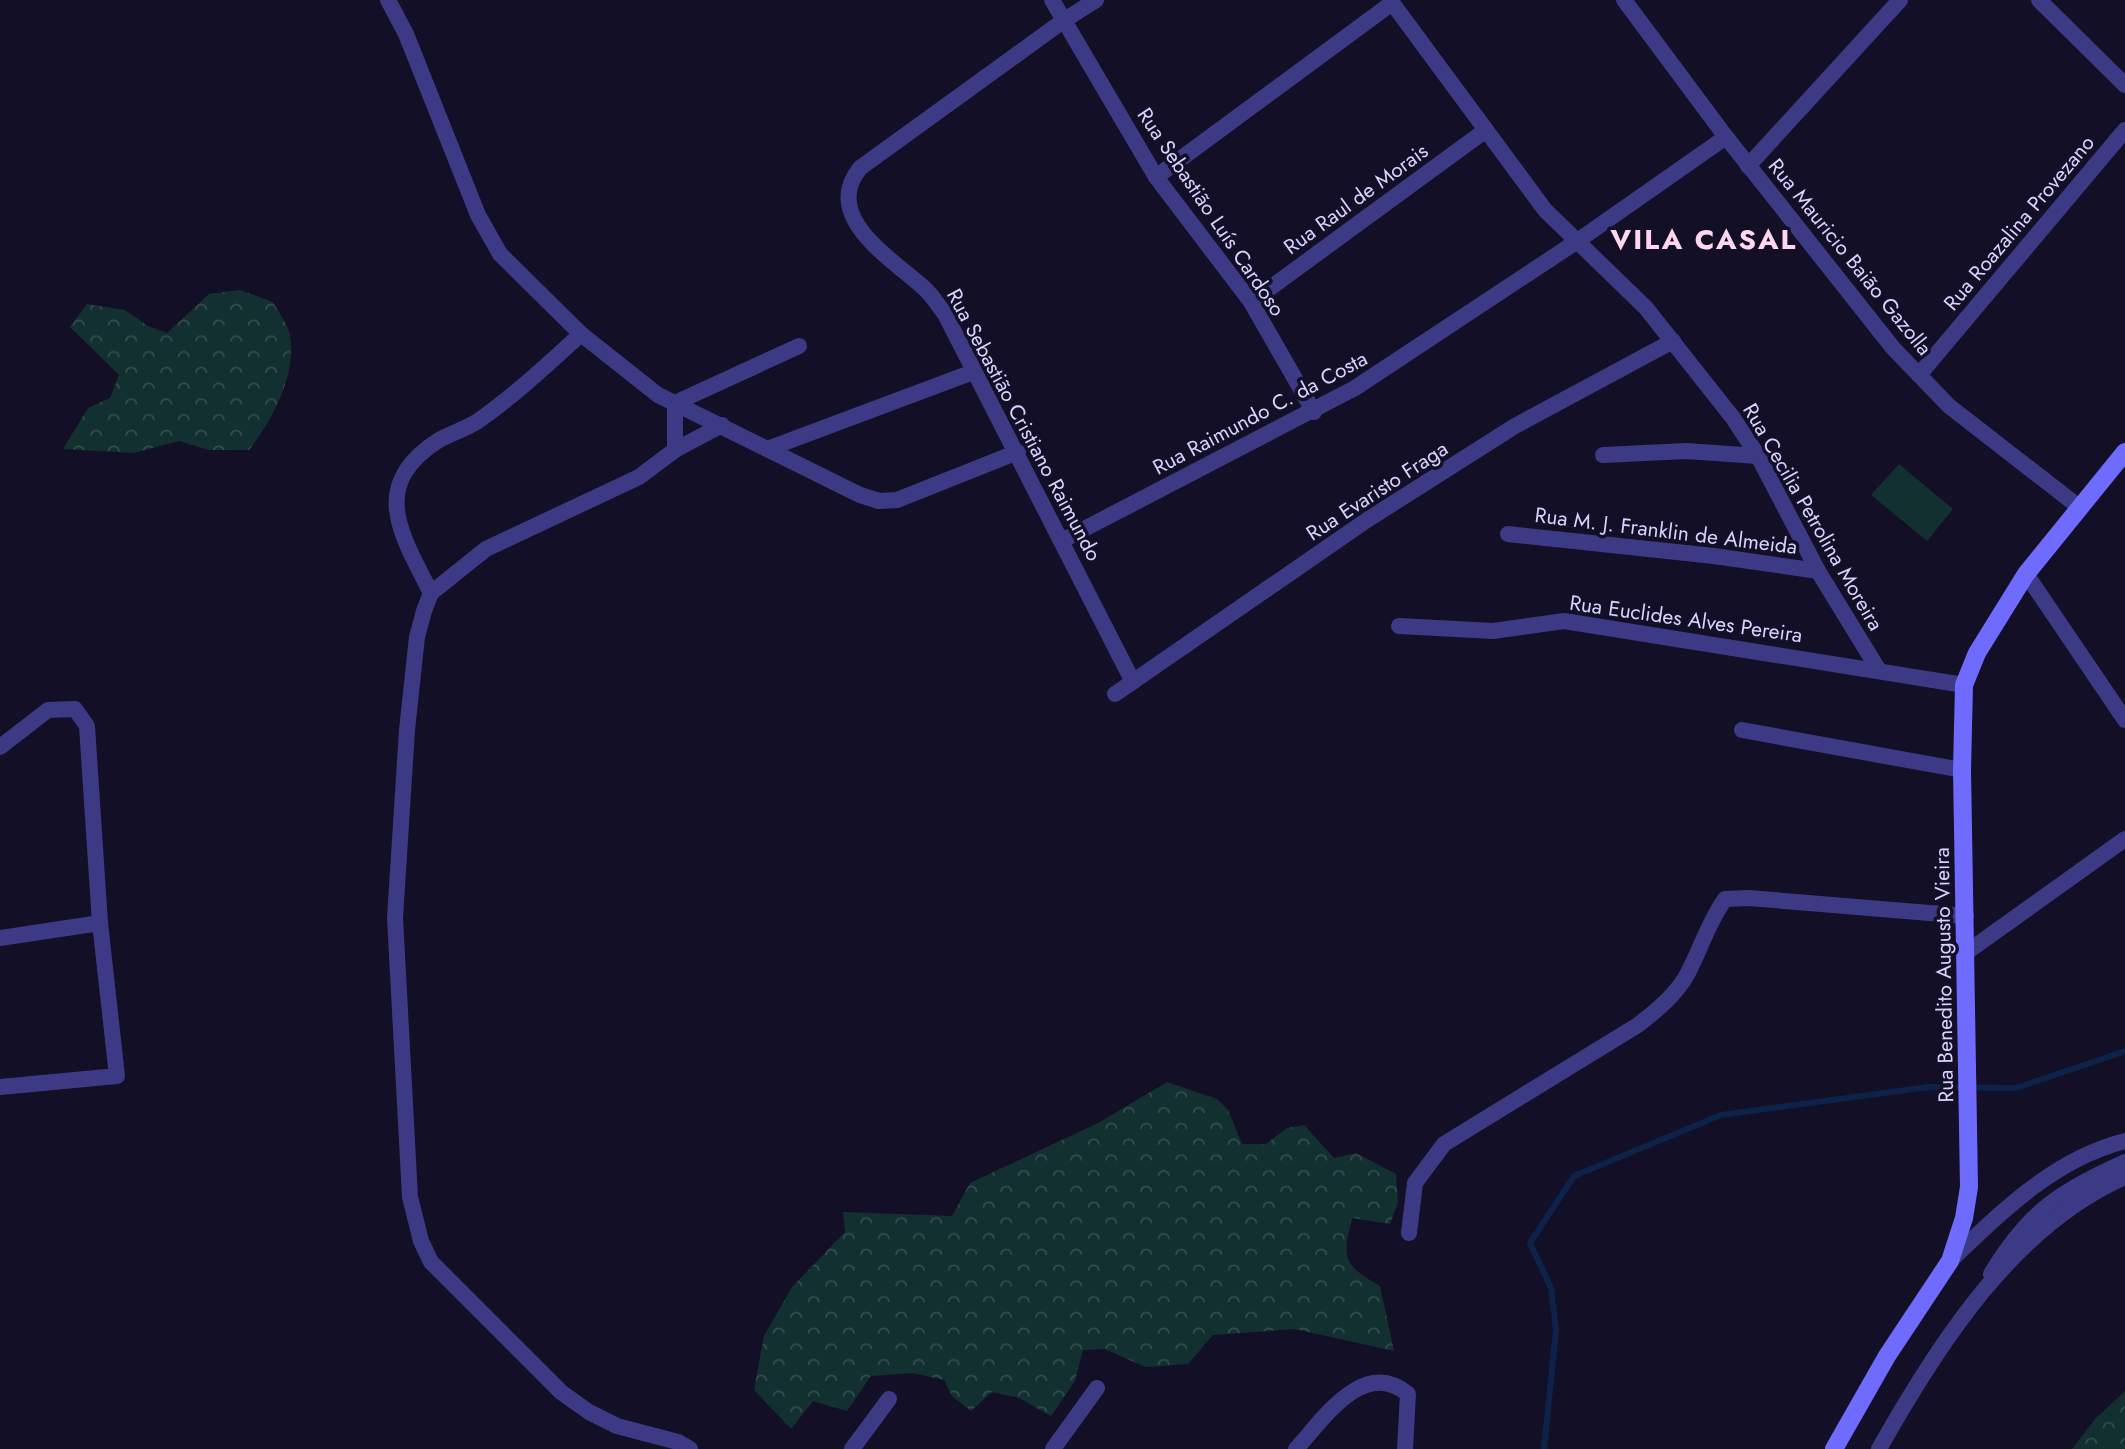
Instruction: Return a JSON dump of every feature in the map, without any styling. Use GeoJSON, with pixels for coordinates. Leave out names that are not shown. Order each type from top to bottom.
{"type":"FeatureCollection","features":[{"type":"Feature","properties":{"kind":"street"},"geometry":{"type":"LineString","coordinates":[[388,0],[406,34],[478,215],[500,254],[581,334],[658,395],[770,448],[860,495],[879,501],[897,500],[1017,452]]}},
{"type":"Feature","properties":{"kind":"street","name":"Rua Sebastião Luís Cardoso"},"geometry":{"type":"LineString","coordinates":[[1052,0],[1156,177],[1251,302],[1314,412]]}},
{"type":"Feature","properties":{"kind":"street","name":"Rua Sebastião Cristiano Raimundo"},"geometry":{"type":"LineString","coordinates":[[1096,0],[1063,20],[860,168],[847,188],[847,205],[853,221],[880,250],[928,291],[945,314],[1063,540],[1133,682]]}},
{"type":"Feature","properties":{"kind":"street","name":"Rua Mauricio Baião Gazolla"},"geometry":{"type":"LineString","coordinates":[[1624,0],[1726,138],[1893,348],[1949,406],[2079,507]]}},
{"type":"Feature","properties":{"kind":"street"},"geometry":{"type":"LineString","coordinates":[[1748,166],[1900,0]]}},
{"type":"Feature","properties":{"kind":"street"},"geometry":{"type":"LineString","coordinates":[[1156,177],[1391,2]]}},
{"type":"Feature","properties":{"kind":"street","name":"Rua Cecilia Petrolina Moreira"},"geometry":{"type":"LineString","coordinates":[[1391,2],[1545,210],[1576,242],[1608,269],[1673,341],[1758,456],[1818,571],[1878,668]]}},
{"type":"Feature","properties":{"kind":"street"},"geometry":{"type":"LineString","coordinates":[[2048,3],[2125,86]]}},
{"type":"Feature","properties":{"kind":"street","name":"Rua Raul de Morais"},"geometry":{"type":"LineString","coordinates":[[1251,302],[1486,130]]}},
{"type":"Feature","properties":{"kind":"street","name":"Rua Roazalina Provezano"},"geometry":{"type":"LineString","coordinates":[[1919,375],[2125,130]]}},
{"type":"Feature","properties":{"kind":"street","name":"Rua Raimundo C. da Costa"},"geometry":{"type":"LineString","coordinates":[[1063,540],[1314,412],[1355,388],[1576,242],[1726,138]]}},
{"type":"Feature","properties":{"kind":"street"},"geometry":{"type":"LineString","coordinates":[[432,593],[400,527],[396,496],[399,478],[416,457],[440,440],[475,422],[516,392],[581,334]]}},
{"type":"Feature","properties":{"kind":"street","name":"Rua Evaristo Fraga"},"geometry":{"type":"LineString","coordinates":[[1115,694],[1367,520],[1515,426],[1673,341]]}},
{"type":"Feature","properties":{"kind":"street"},"geometry":{"type":"LineString","coordinates":[[675,403],[799,346]]}},
{"type":"Feature","properties":{"kind":"street"},"geometry":{"type":"LineString","coordinates":[[770,448],[973,372]]}},
{"type":"Feature","properties":{"kind":"street"},"geometry":{"type":"LineString","coordinates":[[675,403],[675,450]]}},
{"type":"Feature","properties":{"kind":"street"},"geometry":{"type":"LineString","coordinates":[[690,1449],[678,1442],[617,1426],[589,1412],[561,1392],[430,1262],[421,1241],[410,1197],[395,918],[407,730],[417,637],[432,593],[486,550],[574,511],[639,477],[675,450],[722,425]]}},
{"type":"Feature","properties":{"kind":"street"},"geometry":{"type":"LineString","coordinates":[[1603,455],[1686,451],[1758,456]]}},
{"type":"Feature","properties":{"kind":"street"},"geometry":{"type":"LineString","coordinates":[[1964,685],[1984,642],[2026,574],[2125,452]]}},
{"type":"Feature","properties":{"kind":"street","name":"Rua M. J. Franklin de Almeida"},"geometry":{"type":"LineString","coordinates":[[1508,534],[1714,556],[1818,571]]}},
{"type":"Feature","properties":{"kind":"street"},"geometry":{"type":"LineString","coordinates":[[2026,574],[2125,720]]}},
{"type":"Feature","properties":{"kind":"street","name":"Rua Euclides Alves Pereira"},"geometry":{"type":"LineString","coordinates":[[1399,626],[1493,631],[1564,621],[1878,668],[1964,685]]}},
{"type":"Feature","properties":{"kind":"street","name":"Rua Benedito Augusto Vieira"},"geometry":{"type":"LineString","coordinates":[[1835,1449],[1887,1356],[1950,1261],[1964,1218],[1969,1187],[1969,1058],[1962,770],[1964,685]]}},
{"type":"Feature","properties":{"kind":"street"},"geometry":{"type":"LineString","coordinates":[[0,747],[48,710],[75,709],[87,726],[100,923],[117,1076],[0,1087]]}},
{"type":"Feature","properties":{"kind":"street"},"geometry":{"type":"LineString","coordinates":[[1742,730],[1962,770]]}},
{"type":"Feature","properties":{"kind":"street"},"geometry":{"type":"LineString","coordinates":[[1967,952],[2125,839]]}},
{"type":"Feature","properties":{"kind":"street"},"geometry":{"type":"LineString","coordinates":[[1409,1233],[1415,1182],[1444,1144],[1639,1026],[1665,1003],[1687,975],[1711,919],[1725,899],[1749,898],[1966,916]]}},
{"type":"Feature","properties":{"kind":"street"},"geometry":{"type":"LineString","coordinates":[[0,938],[100,923]]}},
{"type":"Feature","properties":{"kind":"street"},"geometry":{"type":"LineString","coordinates":[[1950,1261],[1993,1220],[2053,1171],[2099,1148],[2125,1141]]}},
{"type":"Feature","properties":{"kind":"street"},"geometry":{"type":"LineString","coordinates":[[1879,1449],[1922,1373],[1978,1296],[2012,1238],[2040,1210],[2080,1182],[2125,1162]]}},
{"type":"Feature","properties":{"kind":"street"},"geometry":{"type":"LineString","coordinates":[[1978,1296],[2064,1212],[2098,1189],[2125,1177]]}},
{"type":"Feature","properties":{"kind":"street"},"geometry":{"type":"LineString","coordinates":[[1296,1449],[1341,1399],[1362,1385],[1385,1383],[1399,1387],[1408,1394],[1405,1449]]}},
{"type":"Feature","properties":{"kind":"street"},"geometry":{"type":"LineString","coordinates":[[1053,1449],[1097,1388]]}},
{"type":"Feature","properties":{"kind":"street"},"geometry":{"type":"LineString","coordinates":[[852,1449],[889,1399]]}},
{"type":"Feature","properties":{"kind":"green space"},"geometry":{"type":"Polygon","coordinates":[[[240,290],[273,302],[288,327],[291,351],[290,366],[281,396],[249,450],[209,450],[179,441],[134,453],[63,449],[88,408],[110,398],[119,375],[70,327],[87,304],[125,310],[148,326],[167,333],[209,294],[240,290]]]}},
{"type":"Feature","properties":{"kind":"green space"},"geometry":{"type":"Polygon","coordinates":[[[1899,464],[1953,509],[1927,541],[1871,495],[1899,464]]]}},
{"type":"Feature","properties":{"kind":"green space"},"geometry":{"type":"Polygon","coordinates":[[[1167,1082],[1217,1099],[1228,1110],[1242,1144],[1266,1144],[1287,1128],[1304,1125],[1334,1158],[1356,1153],[1396,1174],[1398,1203],[1390,1224],[1352,1218],[1347,1243],[1348,1259],[1352,1266],[1380,1286],[1394,1351],[1295,1329],[1213,1335],[1188,1364],[1145,1367],[1105,1349],[1083,1350],[1075,1381],[1051,1416],[1019,1398],[992,1392],[971,1411],[952,1396],[944,1380],[913,1373],[871,1376],[847,1411],[813,1401],[791,1429],[754,1390],[764,1336],[792,1287],[845,1232],[843,1212],[952,1216],[970,1183],[1100,1122],[1167,1082]]]}},
{"type":"Feature","properties":{"kind":"green space"},"geometry":{"type":"Polygon","coordinates":[[[2125,1391],[2125,1449],[2072,1449],[2095,1419],[2125,1391]]]}},
{"type":"Feature","properties":{"kind":"waterway"},"geometry":{"type":"LineString","coordinates":[[1544,1449],[1556,1330],[1551,1288],[1530,1243],[1574,1176],[1721,1115],[1928,1087],[2016,1088],[2125,1051]]}},
{"type":"Feature","properties":{"kind":"district","name":"VILA CASAL"},"geometry":{"type":"Point","coordinates":[1704,239]}}]}
